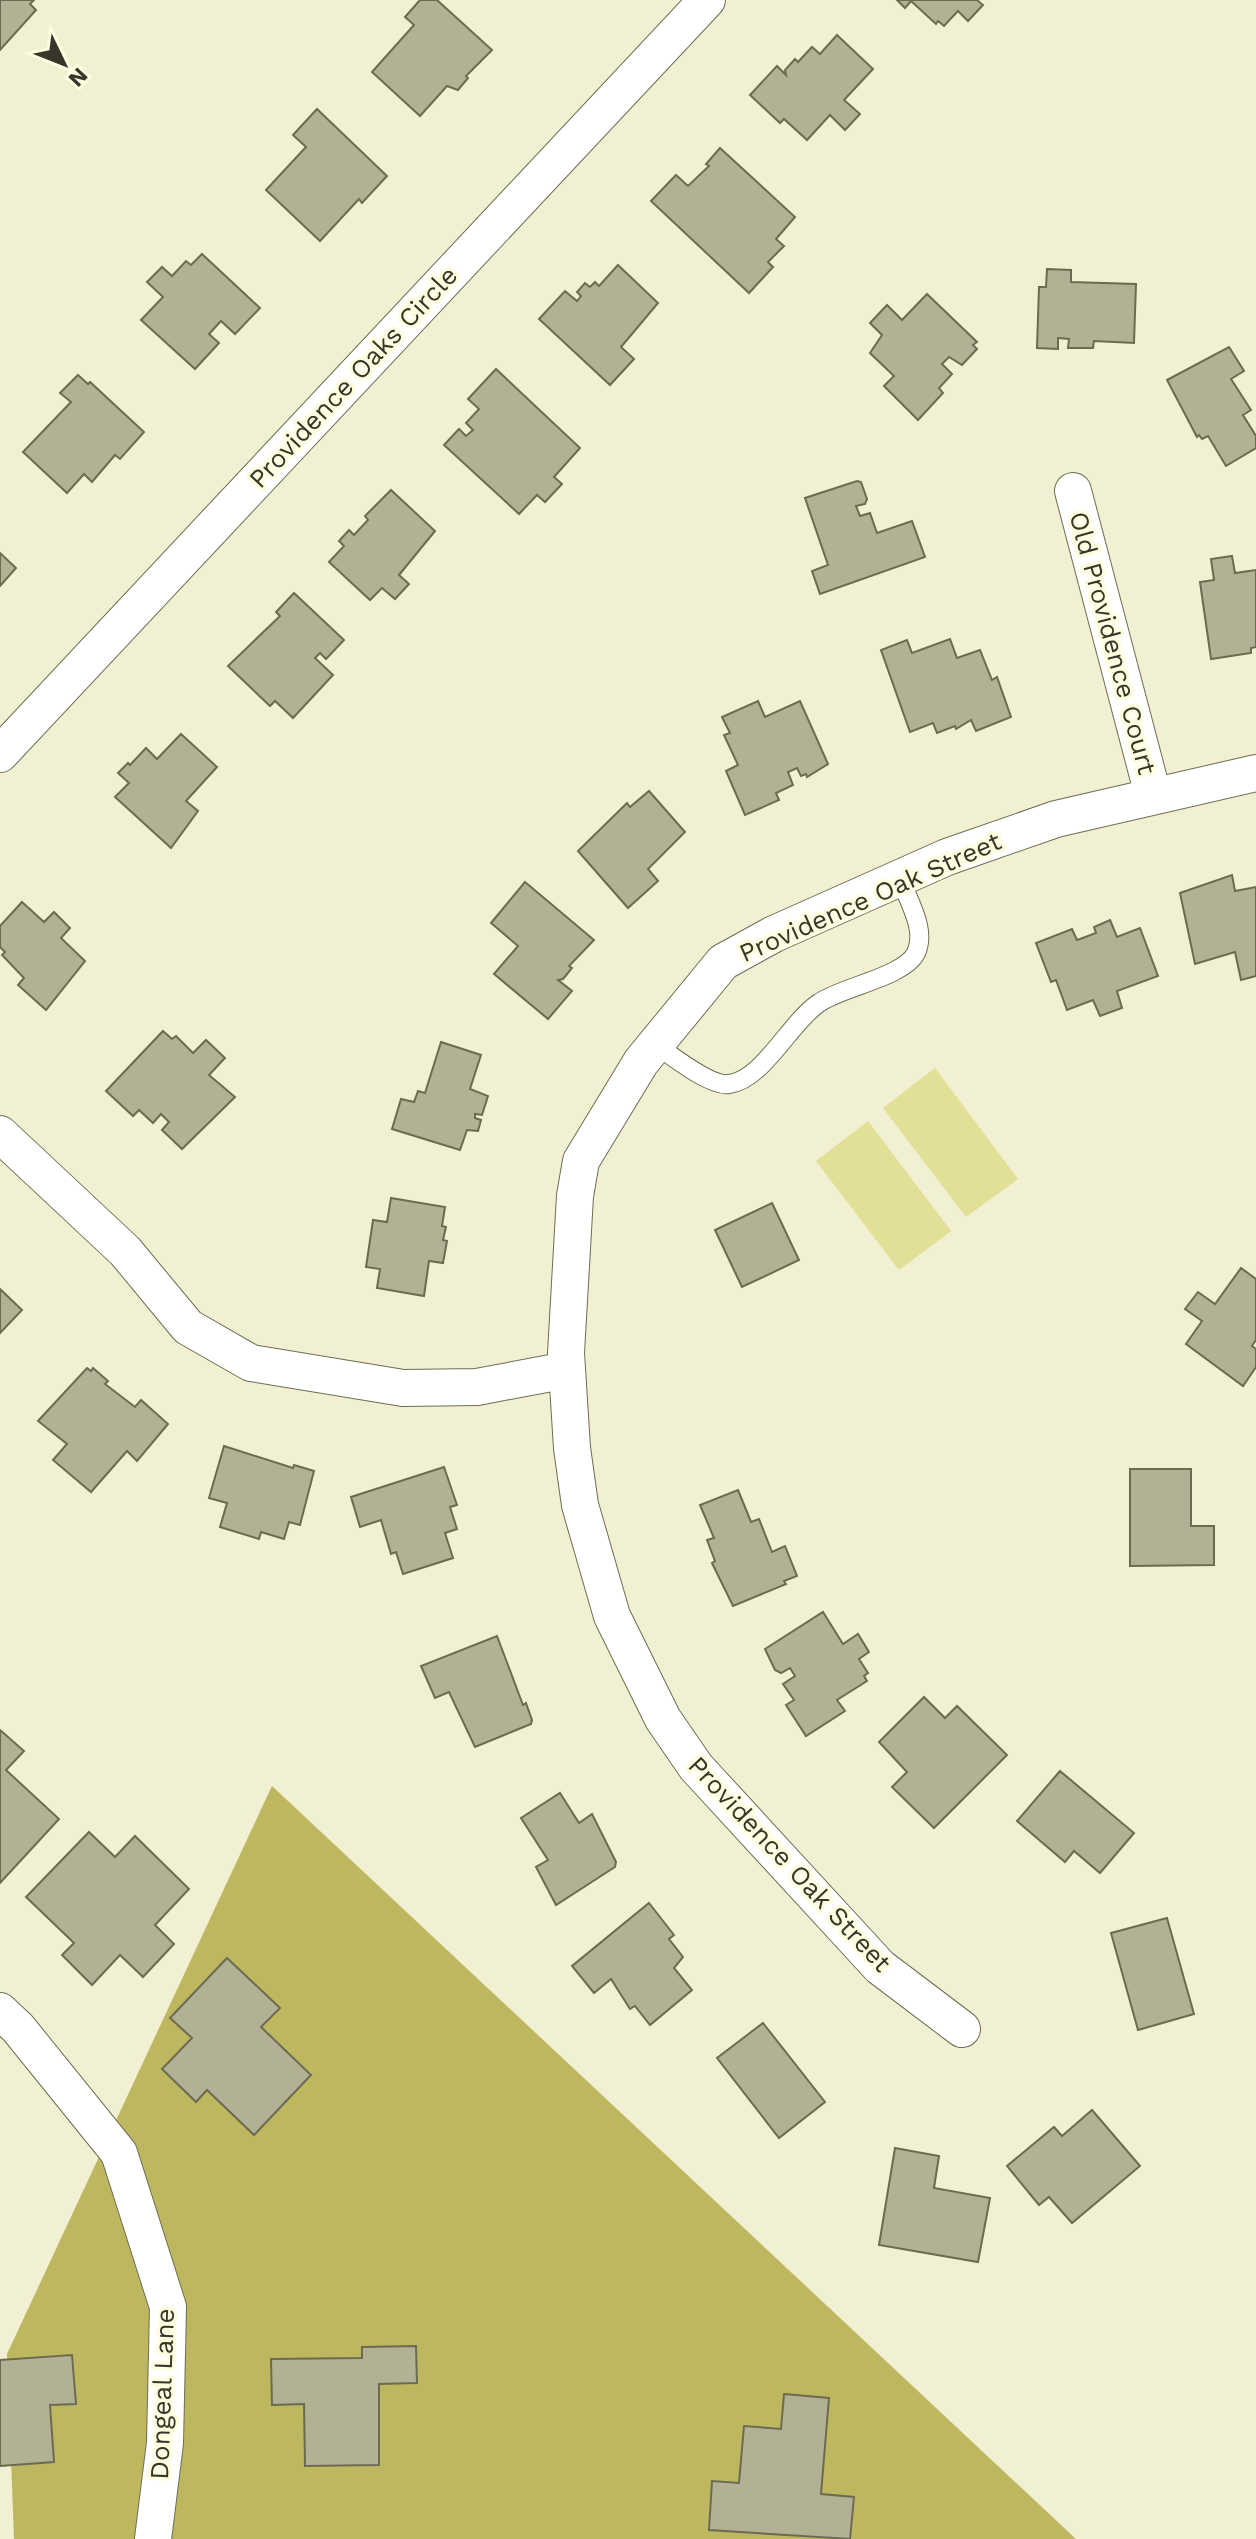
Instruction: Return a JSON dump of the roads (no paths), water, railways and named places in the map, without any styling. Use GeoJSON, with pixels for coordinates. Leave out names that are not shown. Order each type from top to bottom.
{"type":"FeatureCollection","features":[{"type":"Feature","properties":{"kind":"street","name":"Providence Oaks Circle"},"geometry":{"type":"LineString","coordinates":[[0,754],[707,0]]}},
{"type":"Feature","properties":{"kind":"street","name":"Old Providence Court"},"geometry":{"type":"LineString","coordinates":[[1073,491],[1153,795]]}},
{"type":"Feature","properties":{"kind":"street","name":"Providence Oak Street"},"geometry":{"type":"LineString","coordinates":[[962,2029],[880,1967],[746,1825],[696,1767],[663,1719],[618,1630],[593,1561],[580,1505],[572,1448],[567,1370],[575,1196],[581,1161],[609,1111],[655,1044],[723,962],[774,934],[947,857],[1056,819],[1256,773]]}},
{"type":"Feature","properties":{"kind":"street"},"geometry":{"type":"LineString","coordinates":[[0,1134],[125,1251],[188,1327],[251,1363],[403,1388],[477,1387],[567,1370]]}},
{"type":"Feature","properties":{"kind":"street","name":"Dongeal Lane"},"geometry":{"type":"LineString","coordinates":[[0,2011],[18,2028],[119,2153],[168,2307],[165,2443],[153,2539]]}},
{"type":"Feature","properties":{"kind":"lane"},"geometry":{"type":"LineString","coordinates":[[655,1044],[712,1081],[728,1084],[747,1077],[818,1003],[895,969],[915,956],[921,936],[900,878]]}}]}
